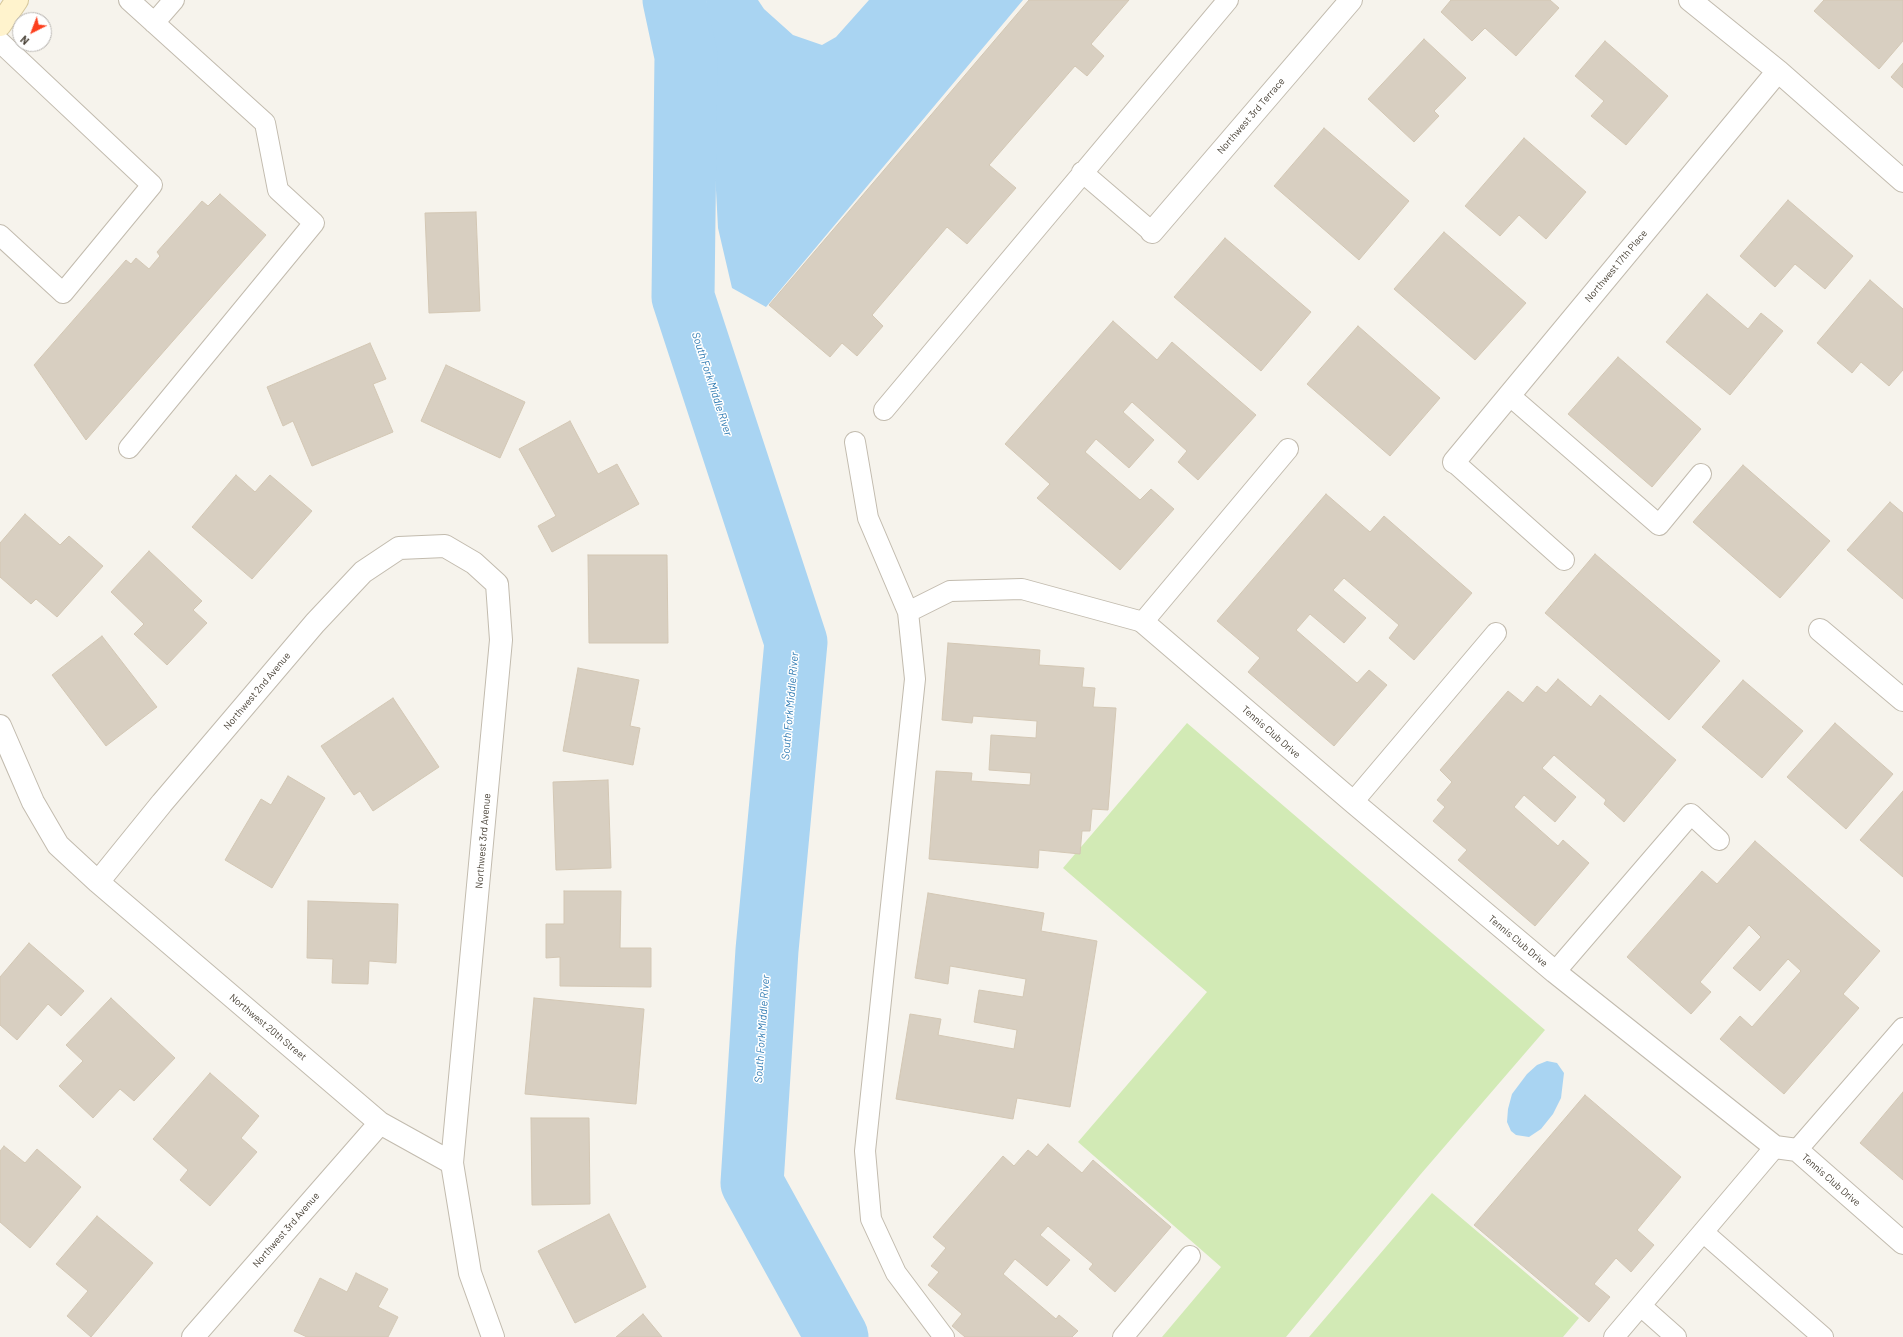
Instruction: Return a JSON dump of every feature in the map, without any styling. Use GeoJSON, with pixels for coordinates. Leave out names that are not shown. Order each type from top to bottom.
{"type":"FeatureCollection","features":[{"type":"Feature","properties":{"kind":"main road"},"geometry":{"type":"LineString","coordinates":[[0,25],[17,0]]}},
{"type":"Feature","properties":{"kind":"street","name":"Northwest 3rd Terrace"},"geometry":{"type":"LineString","coordinates":[[1152,232],[1351,0]]}},
{"type":"Feature","properties":{"kind":"street"},"geometry":{"type":"LineString","coordinates":[[1690,0],[1778,71],[1903,181]]}},
{"type":"Feature","properties":{"kind":"street","name":"Northwest 17th Place"},"geometry":{"type":"LineString","coordinates":[[1454,462],[1778,71]]}},
{"type":"Feature","properties":{"kind":"street","name":"Northwest 2nd Avenue"},"geometry":{"type":"LineString","coordinates":[[98,882],[162,803],[315,623],[363,572],[399,548],[445,546]]}},
{"type":"Feature","properties":{"kind":"street","name":"Northwest 3rd Avenue"},"geometry":{"type":"LineString","coordinates":[[445,546],[474,563],[496,584],[501,640],[452,1163]]}},
{"type":"Feature","properties":{"kind":"street","name":"Tennis Club Drive"},"geometry":{"type":"LineString","coordinates":[[1143,622],[1353,802],[1556,972],[1775,1147],[1797,1150],[1903,1243]]}},
{"type":"Feature","properties":{"kind":"street"},"geometry":{"type":"LineString","coordinates":[[1820,630],[1903,700]]}},
{"type":"Feature","properties":{"kind":"street","name":"Northwest 20th Street"},"geometry":{"type":"LineString","coordinates":[[0,726],[34,802],[58,845],[98,882],[380,1122],[452,1163]]}},
{"type":"Feature","properties":{"kind":"street","name":"Northwest 3rd Avenue"},"geometry":{"type":"LineString","coordinates":[[193,1337],[380,1122]]}},
{"type":"Feature","properties":{"kind":"street"},"geometry":{"type":"LineString","coordinates":[[452,1163],[470,1273],[493,1337]]}},
{"type":"Feature","properties":{"kind":"lane"},"geometry":{"type":"LineString","coordinates":[[129,0],[265,124],[278,190],[314,223],[129,448]]}},
{"type":"Feature","properties":{"kind":"lane"},"geometry":{"type":"LineString","coordinates":[[154,23],[174,0]]}},
{"type":"Feature","properties":{"kind":"lane"},"geometry":{"type":"LineString","coordinates":[[884,410],[1082,172],[1228,0]]}},
{"type":"Feature","properties":{"kind":"lane"},"geometry":{"type":"LineString","coordinates":[[0,42],[152,185],[63,292],[0,235]]}},
{"type":"Feature","properties":{"kind":"lane"},"geometry":{"type":"LineString","coordinates":[[1082,172],[1152,232]]}},
{"type":"Feature","properties":{"kind":"lane"},"geometry":{"type":"LineString","coordinates":[[1508,395],[1659,525],[1701,474]]}},
{"type":"Feature","properties":{"kind":"lane"},"geometry":{"type":"LineString","coordinates":[[855,442],[868,518],[908,612],[915,679],[866,1151],[871,1219],[896,1273],[944,1337]]}},
{"type":"Feature","properties":{"kind":"lane"},"geometry":{"type":"LineString","coordinates":[[908,612],[950,591],[1022,589],[1143,622],[1288,450]]}},
{"type":"Feature","properties":{"kind":"lane"},"geometry":{"type":"LineString","coordinates":[[1454,462],[1564,560]]}},
{"type":"Feature","properties":{"kind":"lane"},"geometry":{"type":"LineString","coordinates":[[1353,802],[1496,633]]}},
{"type":"Feature","properties":{"kind":"lane"},"geometry":{"type":"LineString","coordinates":[[1556,972],[1691,814],[1719,840]]}},
{"type":"Feature","properties":{"kind":"lane"},"geometry":{"type":"LineString","coordinates":[[1797,1150],[1903,1028]]}},
{"type":"Feature","properties":{"kind":"lane"},"geometry":{"type":"LineString","coordinates":[[1614,1337],[1775,1147]]}},
{"type":"Feature","properties":{"kind":"lane"},"geometry":{"type":"LineString","coordinates":[[1703,1232],[1823,1337]]}},
{"type":"Feature","properties":{"kind":"lane"},"geometry":{"type":"LineString","coordinates":[[1124,1337],[1190,1256]]}},
{"type":"Feature","properties":{"kind":"lane"},"geometry":{"type":"LineString","coordinates":[[1641,1306],[1676,1337]]}},
{"type":"Feature","properties":{"kind":"green space"},"geometry":{"type":"Polygon","coordinates":[[[1187,723],[1545,1030],[1420,1175],[1286,1337],[1162,1337],[1221,1267],[1078,1142],[1207,992],[1063,868],[1187,723]]]}},
{"type":"Feature","properties":{"kind":"green space"},"geometry":{"type":"Polygon","coordinates":[[[1432,1193],[1579,1318],[1563,1337],[1309,1337],[1432,1193]]]}},
{"type":"Feature","properties":{"kind":"water"},"geometry":{"type":"Polygon","coordinates":[[[706,0],[758,0],[764,9],[793,35],[822,45],[836,37],[869,0],[1023,0],[766,307],[732,288],[718,228],[706,0]]]}},
{"type":"Feature","properties":{"kind":"water"},"geometry":{"type":"Polygon","coordinates":[[[1547,1061],[1557,1063],[1564,1073],[1561,1098],[1553,1114],[1541,1129],[1529,1137],[1516,1135],[1511,1131],[1507,1122],[1508,1109],[1512,1094],[1527,1074],[1537,1065],[1547,1061]]]}},
{"type":"Feature","properties":{"kind":"building"},"geometry":{"type":"Polygon","coordinates":[[[1029,0],[1129,0],[1091,44],[1104,56],[1087,76],[1075,66],[989,165],[1016,188],[967,244],[947,227],[872,315],[883,326],[857,356],[842,343],[830,357],[769,305],[1029,0]]]}},
{"type":"Feature","properties":{"kind":"building"},"geometry":{"type":"Polygon","coordinates":[[[1451,0],[1550,0],[1559,8],[1516,56],[1485,28],[1472,41],[1441,12],[1451,0]]]}},
{"type":"Feature","properties":{"kind":"building"},"geometry":{"type":"Polygon","coordinates":[[[1824,0],[1903,0],[1903,41],[1879,69],[1814,11],[1824,0]]]}},
{"type":"Feature","properties":{"kind":"building"},"geometry":{"type":"Polygon","coordinates":[[[1424,39],[1466,78],[1434,111],[1439,116],[1414,142],[1368,99],[1424,39]]]}},
{"type":"Feature","properties":{"kind":"building"},"geometry":{"type":"Polygon","coordinates":[[[1605,41],[1668,96],[1626,145],[1591,116],[1604,101],[1575,76],[1605,41]]]}},
{"type":"Feature","properties":{"kind":"building"},"geometry":{"type":"Polygon","coordinates":[[[1903,63],[1903,88],[1891,77],[1903,63]]]}},
{"type":"Feature","properties":{"kind":"building"},"geometry":{"type":"Polygon","coordinates":[[[1324,128],[1409,201],[1359,260],[1274,186],[1324,128]]]}},
{"type":"Feature","properties":{"kind":"building"},"geometry":{"type":"Polygon","coordinates":[[[1524,138],[1586,192],[1546,239],[1519,215],[1500,236],[1465,206],[1524,138]]]}},
{"type":"Feature","properties":{"kind":"building"},"geometry":{"type":"Polygon","coordinates":[[[220,194],[266,235],[86,440],[34,365],[126,260],[131,264],[136,258],[149,269],[160,256],[157,252],[202,201],[208,206],[220,194]]]}},
{"type":"Feature","properties":{"kind":"building"},"geometry":{"type":"Polygon","coordinates":[[[1788,200],[1853,256],[1825,289],[1795,264],[1775,287],[1740,256],[1788,200]]]}},
{"type":"Feature","properties":{"kind":"building"},"geometry":{"type":"Polygon","coordinates":[[[476,212],[480,311],[429,313],[425,213],[476,212]]]}},
{"type":"Feature","properties":{"kind":"building"},"geometry":{"type":"Polygon","coordinates":[[[1444,232],[1526,303],[1475,360],[1394,289],[1444,232]]]}},
{"type":"Feature","properties":{"kind":"building"},"geometry":{"type":"Polygon","coordinates":[[[1225,238],[1311,312],[1261,371],[1174,297],[1225,238]]]}},
{"type":"Feature","properties":{"kind":"building"},"geometry":{"type":"Polygon","coordinates":[[[1870,280],[1903,309],[1903,370],[1889,386],[1861,362],[1852,373],[1817,343],[1870,280]]]}},
{"type":"Feature","properties":{"kind":"building"},"geometry":{"type":"Polygon","coordinates":[[[1707,294],[1748,329],[1761,313],[1783,331],[1730,395],[1666,342],[1707,294]]]}},
{"type":"Feature","properties":{"kind":"building"},"geometry":{"type":"Polygon","coordinates":[[[1113,321],[1157,360],[1172,342],[1256,415],[1198,480],[1178,462],[1187,451],[1132,402],[1123,412],[1154,440],[1129,468],[1096,439],[1085,452],[1140,500],[1151,489],[1174,509],[1120,570],[1037,498],[1050,484],[1005,444],[1113,321]]]}},
{"type":"Feature","properties":{"kind":"building"},"geometry":{"type":"Polygon","coordinates":[[[1358,326],[1440,398],[1390,456],[1307,384],[1358,326]]]}},
{"type":"Feature","properties":{"kind":"building"},"geometry":{"type":"Polygon","coordinates":[[[370,343],[386,379],[373,384],[393,432],[312,466],[293,421],[283,426],[267,387],[370,343]]]}},
{"type":"Feature","properties":{"kind":"building"},"geometry":{"type":"Polygon","coordinates":[[[1618,357],[1701,429],[1652,487],[1568,414],[1618,357]]]}},
{"type":"Feature","properties":{"kind":"building"},"geometry":{"type":"Polygon","coordinates":[[[446,365],[525,402],[500,458],[421,421],[446,365]]]}},
{"type":"Feature","properties":{"kind":"building"},"geometry":{"type":"Polygon","coordinates":[[[570,421],[598,474],[617,464],[639,504],[552,552],[538,526],[556,516],[519,449],[570,421]]]}},
{"type":"Feature","properties":{"kind":"building"},"geometry":{"type":"Polygon","coordinates":[[[1743,465],[1830,541],[1780,598],[1693,522],[1743,465]]]}},
{"type":"Feature","properties":{"kind":"building"},"geometry":{"type":"Polygon","coordinates":[[[236,475],[255,492],[270,475],[312,511],[252,579],[192,527],[236,475]]]}},
{"type":"Feature","properties":{"kind":"building"},"geometry":{"type":"Polygon","coordinates":[[[1326,494],[1370,532],[1384,516],[1472,593],[1414,660],[1389,638],[1399,625],[1344,578],[1333,590],[1366,618],[1344,643],[1310,614],[1296,630],[1357,683],[1369,670],[1387,685],[1334,746],[1248,672],[1260,658],[1217,621],[1326,494]]]}},
{"type":"Feature","properties":{"kind":"building"},"geometry":{"type":"Polygon","coordinates":[[[1890,502],[1903,513],[1903,599],[1847,550],[1890,502]]]}},
{"type":"Feature","properties":{"kind":"building"},"geometry":{"type":"Polygon","coordinates":[[[25,514],[60,545],[69,536],[103,566],[57,617],[36,599],[31,604],[0,577],[0,543],[25,514]]]}},
{"type":"Feature","properties":{"kind":"building"},"geometry":{"type":"Polygon","coordinates":[[[149,551],[202,601],[193,610],[207,623],[167,665],[134,634],[144,624],[111,592],[149,551]]]}},
{"type":"Feature","properties":{"kind":"building"},"geometry":{"type":"Polygon","coordinates":[[[1595,554],[1720,661],[1669,720],[1545,613],[1595,554]]]}},
{"type":"Feature","properties":{"kind":"building"},"geometry":{"type":"Polygon","coordinates":[[[588,555],[667,555],[668,643],[589,643],[588,555]]]}},
{"type":"Feature","properties":{"kind":"building"},"geometry":{"type":"Polygon","coordinates":[[[102,636],[157,707],[106,746],[52,675],[102,636]]]}},
{"type":"Feature","properties":{"kind":"building"},"geometry":{"type":"Polygon","coordinates":[[[948,643],[1040,650],[1039,665],[1084,668],[1082,687],[1095,688],[1093,707],[1116,708],[1108,810],[1092,809],[1090,831],[1082,831],[1080,854],[1039,850],[1038,868],[929,859],[936,771],[972,773],[971,781],[1030,785],[1031,773],[989,770],[991,735],[1036,738],[1037,721],[973,716],[972,723],[942,720],[948,643]]]}},
{"type":"Feature","properties":{"kind":"building"},"geometry":{"type":"Polygon","coordinates":[[[578,668],[639,680],[630,726],[640,728],[633,765],[563,751],[578,668]]]}},
{"type":"Feature","properties":{"kind":"building"},"geometry":{"type":"Polygon","coordinates":[[[1558,679],[1591,707],[1600,695],[1676,760],[1624,822],[1604,804],[1606,800],[1554,755],[1542,768],[1576,797],[1555,822],[1524,795],[1514,807],[1558,846],[1563,840],[1589,863],[1535,926],[1458,860],[1467,850],[1433,821],[1445,807],[1437,800],[1452,782],[1440,770],[1508,691],[1523,703],[1537,686],[1546,693],[1558,679]]]}},
{"type":"Feature","properties":{"kind":"building"},"geometry":{"type":"Polygon","coordinates":[[[1743,680],[1803,731],[1762,778],[1702,727],[1743,680]]]}},
{"type":"Feature","properties":{"kind":"building"},"geometry":{"type":"Polygon","coordinates":[[[393,698],[439,767],[373,811],[360,791],[354,795],[321,746],[393,698]]]}},
{"type":"Feature","properties":{"kind":"building"},"geometry":{"type":"Polygon","coordinates":[[[1835,723],[1893,774],[1846,829],[1787,777],[1835,723]]]}},
{"type":"Feature","properties":{"kind":"building"},"geometry":{"type":"Polygon","coordinates":[[[288,776],[325,798],[272,888],[225,860],[261,799],[271,805],[288,776]]]}},
{"type":"Feature","properties":{"kind":"building"},"geometry":{"type":"Polygon","coordinates":[[[608,780],[611,868],[556,870],[553,782],[608,780]]]}},
{"type":"Feature","properties":{"kind":"building"},"geometry":{"type":"Polygon","coordinates":[[[1903,791],[1903,877],[1860,840],[1903,791]]]}},
{"type":"Feature","properties":{"kind":"building"},"geometry":{"type":"Polygon","coordinates":[[[1755,841],[1880,951],[1843,994],[1859,1008],[1784,1094],[1720,1039],[1740,1016],[1752,1027],[1801,971],[1788,959],[1760,991],[1733,968],[1761,937],[1749,925],[1700,982],[1711,992],[1691,1014],[1627,957],[1702,871],[1717,884],[1755,841]]]}},
{"type":"Feature","properties":{"kind":"building"},"geometry":{"type":"Polygon","coordinates":[[[564,891],[621,891],[620,948],[651,948],[651,987],[560,986],[560,957],[546,958],[546,924],[564,924],[564,891]]]}},
{"type":"Feature","properties":{"kind":"building"},"geometry":{"type":"Polygon","coordinates":[[[928,893],[1044,913],[1041,931],[1097,941],[1070,1107],[1017,1098],[1013,1119],[896,1099],[910,1014],[941,1019],[938,1035],[1014,1049],[1017,1030],[974,1022],[979,990],[1023,997],[1026,979],[950,966],[948,984],[915,978],[928,893]]]}},
{"type":"Feature","properties":{"kind":"building"},"geometry":{"type":"Polygon","coordinates":[[[308,901],[398,904],[396,963],[369,961],[368,984],[332,983],[333,959],[307,958],[308,901]]]}},
{"type":"Feature","properties":{"kind":"building"},"geometry":{"type":"Polygon","coordinates":[[[29,943],[84,991],[61,1016],[48,1004],[17,1040],[0,1025],[0,977],[29,943]]]}},
{"type":"Feature","properties":{"kind":"building"},"geometry":{"type":"Polygon","coordinates":[[[111,998],[175,1058],[134,1101],[120,1089],[93,1118],[59,1086],[83,1061],[66,1045],[111,998]]]}},
{"type":"Feature","properties":{"kind":"building"},"geometry":{"type":"Polygon","coordinates":[[[534,998],[644,1009],[636,1104],[525,1094],[534,998]]]}},
{"type":"Feature","properties":{"kind":"building"},"geometry":{"type":"Polygon","coordinates":[[[210,1073],[259,1116],[241,1138],[257,1152],[210,1206],[180,1180],[188,1170],[153,1139],[210,1073]]]}},
{"type":"Feature","properties":{"kind":"building"},"geometry":{"type":"Polygon","coordinates":[[[1903,1092],[1903,1180],[1860,1143],[1903,1092]]]}},
{"type":"Feature","properties":{"kind":"building"},"geometry":{"type":"Polygon","coordinates":[[[1585,1095],[1681,1177],[1637,1230],[1654,1245],[1631,1272],[1616,1258],[1594,1284],[1610,1297],[1589,1322],[1474,1225],[1585,1095]]]}},
{"type":"Feature","properties":{"kind":"building"},"geometry":{"type":"Polygon","coordinates":[[[531,1118],[589,1118],[590,1204],[532,1205],[531,1118]]]}},
{"type":"Feature","properties":{"kind":"building"},"geometry":{"type":"Polygon","coordinates":[[[1048,1144],[1082,1173],[1093,1160],[1171,1227],[1115,1292],[1089,1269],[1093,1264],[1048,1226],[1040,1235],[1070,1260],[1047,1286],[1015,1259],[1003,1274],[1056,1319],[1059,1315],[1078,1331],[1072,1337],[965,1337],[952,1326],[962,1314],[928,1285],[939,1272],[931,1266],[946,1248],[933,1237],[1003,1156],[1014,1166],[1028,1150],[1037,1157],[1048,1144]]]}},
{"type":"Feature","properties":{"kind":"building"},"geometry":{"type":"Polygon","coordinates":[[[4,1146],[25,1163],[37,1149],[81,1187],[30,1248],[0,1222],[0,1151],[4,1146]]]}},
{"type":"Feature","properties":{"kind":"building"},"geometry":{"type":"Polygon","coordinates":[[[609,1214],[646,1287],[575,1323],[538,1251],[609,1214]]]}},
{"type":"Feature","properties":{"kind":"building"},"geometry":{"type":"Polygon","coordinates":[[[97,1216],[153,1263],[91,1337],[67,1316],[88,1291],[56,1264],[97,1216]]]}},
{"type":"Feature","properties":{"kind":"building"},"geometry":{"type":"Polygon","coordinates":[[[356,1273],[388,1289],[378,1307],[398,1317],[388,1337],[307,1337],[294,1331],[320,1278],[347,1292],[356,1273]]]}},
{"type":"Feature","properties":{"kind":"building"},"geometry":{"type":"Polygon","coordinates":[[[643,1314],[662,1337],[616,1337],[643,1314]]]}},
{"type":"Feature","properties":{"kind":"waterway","name":"South Fork Middle River"},"geometry":{"type":"LineString","coordinates":[[674,0],[686,56],[683,297],[796,642],[767,950],[752,1183],[837,1337]]}}]}
